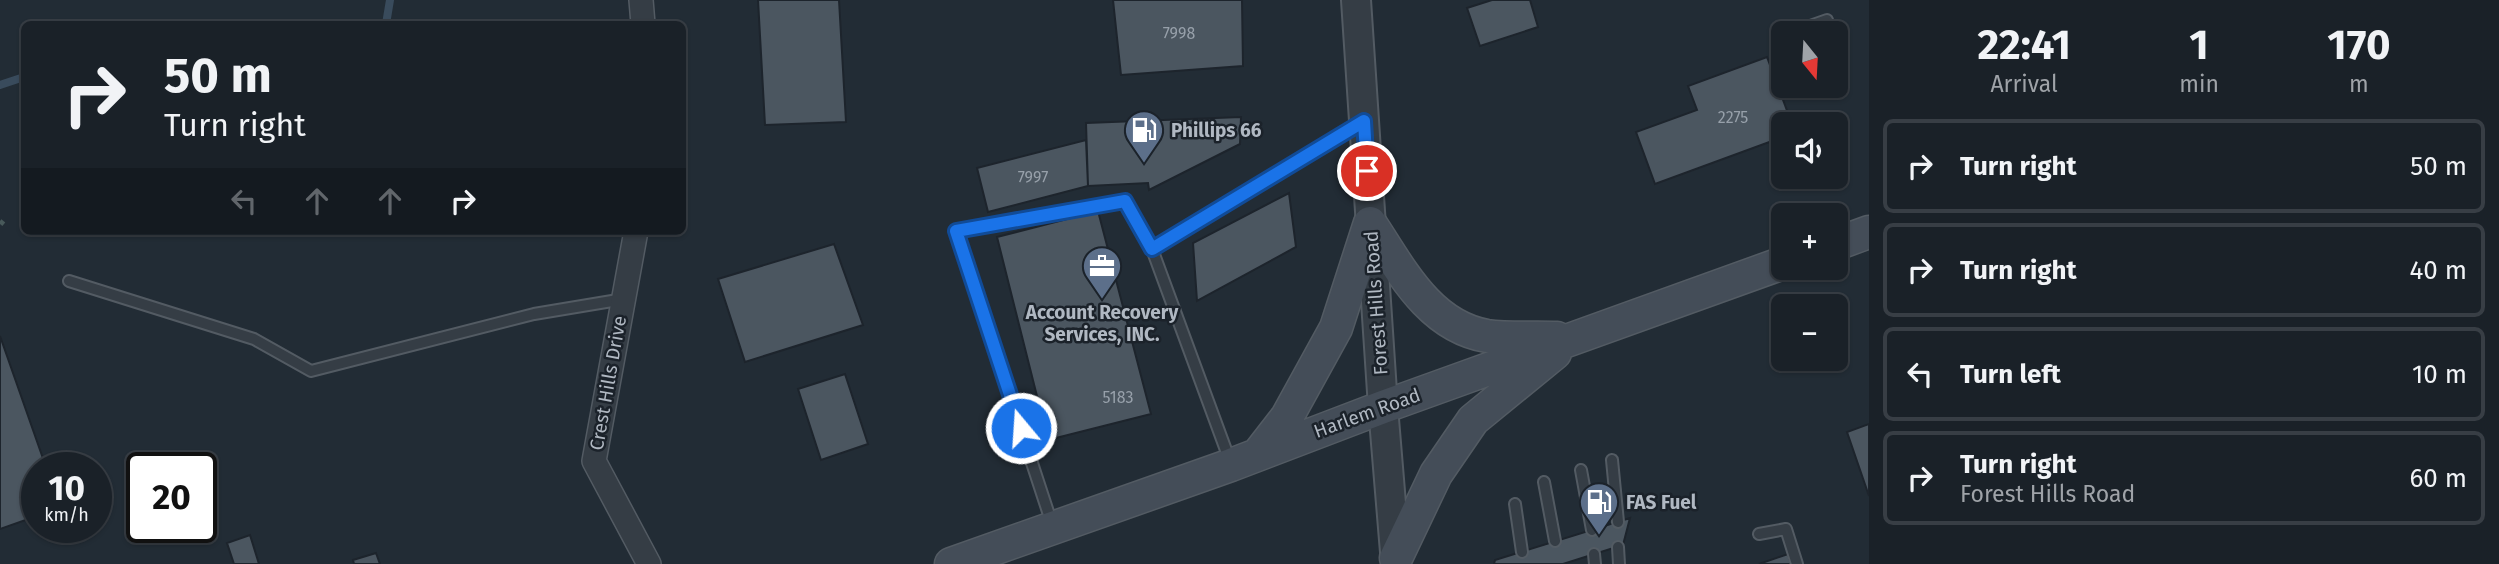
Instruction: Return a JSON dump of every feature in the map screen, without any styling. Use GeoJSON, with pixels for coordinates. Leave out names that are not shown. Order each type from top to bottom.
{"type":"FeatureCollection","features":[{"type":"Feature","properties":{"kind":"main road"},"geometry":{"type":"LineString","coordinates":[[1370,223],[1430,308],[1457,327],[1486,336],[1572,339]]}},
{"type":"Feature","properties":{"kind":"main road"},"geometry":{"type":"LineString","coordinates":[[1245,459],[1287,417],[1336,328],[1370,223]]}},
{"type":"Feature","properties":{"kind":"main road"},"geometry":{"type":"LineString","coordinates":[[1848,240],[1869,232]]}},
{"type":"Feature","properties":{"kind":"main road","name":"Harlem Road"},"geometry":{"type":"LineString","coordinates":[[951,564],[1771,267]]}},
{"type":"Feature","properties":{"kind":"main road"},"geometry":{"type":"LineString","coordinates":[[1396,561],[1436,474],[1473,420],[1572,339]]}},
{"type":"Feature","properties":{"kind":"street"},"geometry":{"type":"LineString","coordinates":[[641,0],[643,21]]}},
{"type":"Feature","properties":{"kind":"street","name":"Forest Hills Road"},"geometry":{"type":"LineString","coordinates":[[1356,0],[1396,561]]}},
{"type":"Feature","properties":{"kind":"street","name":"Crest Hills Drive"},"geometry":{"type":"LineString","coordinates":[[635,235],[594,461],[649,564]]}},
{"type":"Feature","properties":{"kind":"lane"},"geometry":{"type":"LineString","coordinates":[[1152,249],[1364,121]]}},
{"type":"Feature","properties":{"kind":"lane"},"geometry":{"type":"LineString","coordinates":[[1053,527],[956,231],[1125,201],[1152,249],[1245,459]]}},
{"type":"Feature","properties":{"kind":"lane"},"geometry":{"type":"LineString","coordinates":[[69,281],[254,340],[311,371],[534,314],[624,299]]}},
{"type":"Feature","properties":{"kind":"lane"},"geometry":{"type":"LineString","coordinates":[[1612,460],[1618,522]]}},
{"type":"Feature","properties":{"kind":"lane"},"geometry":{"type":"LineString","coordinates":[[1581,470],[1592,530]]}},
{"type":"Feature","properties":{"kind":"lane"},"geometry":{"type":"LineString","coordinates":[[1544,482],[1555,541]]}},
{"type":"Feature","properties":{"kind":"lane"},"geometry":{"type":"LineString","coordinates":[[1515,504],[1522,552]]}},
{"type":"Feature","properties":{"kind":"lane"},"geometry":{"type":"LineString","coordinates":[[1759,534],[1786,529],[1797,564]]}},
{"type":"Feature","properties":{"kind":"lane"},"geometry":{"type":"LineString","coordinates":[[1618,547],[1619,564]]}},
{"type":"Feature","properties":{"kind":"path"},"geometry":{"type":"LineString","coordinates":[[0,222],[7,227]]}},
{"type":"Feature","properties":{"kind":"building"},"geometry":{"type":"Polygon","coordinates":[[[758,0],[839,0],[846,122],[765,125],[758,0]]]}},
{"type":"Feature","properties":{"kind":"building"},"geometry":{"type":"Polygon","coordinates":[[[1113,0],[1242,0],[1243,66],[1121,75],[1113,0]]]}},
{"type":"Feature","properties":{"kind":"building"},"geometry":{"type":"Polygon","coordinates":[[[1492,0],[1530,0],[1538,27],[1480,46],[1467,8],[1492,0]]]}},
{"type":"Feature","properties":{"kind":"building"},"geometry":{"type":"Polygon","coordinates":[[[1767,57],[1771,68],[1771,98],[1782,98],[1788,112],[1771,112],[1771,141],[1655,184],[1636,132],[1697,110],[1688,86],[1767,57]]]}},
{"type":"Feature","properties":{"kind":"building","name":"Phillips 66"},"geometry":{"type":"Polygon","coordinates":[[[1241,117],[1240,144],[1149,190],[1148,183],[1088,186],[1086,123],[1241,117]]]}},
{"type":"Feature","properties":{"kind":"building"},"geometry":{"type":"Polygon","coordinates":[[[1086,140],[1088,186],[988,212],[977,168],[1086,140]]]}},
{"type":"Feature","properties":{"kind":"building"},"geometry":{"type":"Polygon","coordinates":[[[1289,193],[1296,247],[1197,301],[1193,243],[1289,193]]]}},
{"type":"Feature","properties":{"kind":"building"},"geometry":{"type":"Polygon","coordinates":[[[1098,211],[1151,414],[1048,440],[997,237],[1098,211]]]}},
{"type":"Feature","properties":{"kind":"building"},"geometry":{"type":"Polygon","coordinates":[[[834,244],[863,325],[745,362],[718,279],[834,244]]]}},
{"type":"Feature","properties":{"kind":"building"},"geometry":{"type":"Polygon","coordinates":[[[0,336],[41,452],[21,452],[21,522],[0,529],[0,336]]]}},
{"type":"Feature","properties":{"kind":"building"},"geometry":{"type":"Polygon","coordinates":[[[845,374],[868,444],[821,460],[798,389],[845,374]]]}},
{"type":"Feature","properties":{"kind":"building"},"geometry":{"type":"Polygon","coordinates":[[[1869,424],[1869,496],[1847,432],[1869,424]]]}},
{"type":"Feature","properties":{"kind":"building","name":"FAS Fuel"},"geometry":{"type":"Polygon","coordinates":[[[1630,518],[1623,545],[1563,564],[1494,564],[1495,560],[1630,518]]]}},
{"type":"Feature","properties":{"kind":"building"},"geometry":{"type":"Polygon","coordinates":[[[250,535],[259,564],[234,564],[227,543],[250,535]]]}},
{"type":"Feature","properties":{"kind":"building"},"geometry":{"type":"Polygon","coordinates":[[[376,553],[380,564],[354,564],[353,560],[376,553]]]}},
{"type":"Feature","properties":{"kind":"building"},"geometry":{"type":"Polygon","coordinates":[[[1788,554],[1791,564],[1759,564],[1788,554]]]}},
{"type":"Feature","properties":{"kind":"waterway"},"geometry":{"type":"LineString","coordinates":[[386,21],[390,0]]}},
{"type":"Feature","properties":{"kind":"waterway"},"geometry":{"type":"LineString","coordinates":[[0,85],[21,78]]}},
{"type":"Feature","properties":{"kind":"place","name":"Phillips 66"},"geometry":{"type":"Point","coordinates":[1144,164]}},
{"type":"Feature","properties":{"kind":"place","name":"Account Recovery Services, INC."},"geometry":{"type":"Point","coordinates":[1102,300]}},
{"type":"Feature","properties":{"kind":"place","name":"FAS Fuel"},"geometry":{"type":"Point","coordinates":[1599,536]}},
{"type":"Feature","properties":{"kind":"route"},"geometry":{"type":"LineString","coordinates":[[1021,428],[956,231],[1125,201],[1152,249],[1364,121],[1367,171]]}}]}
